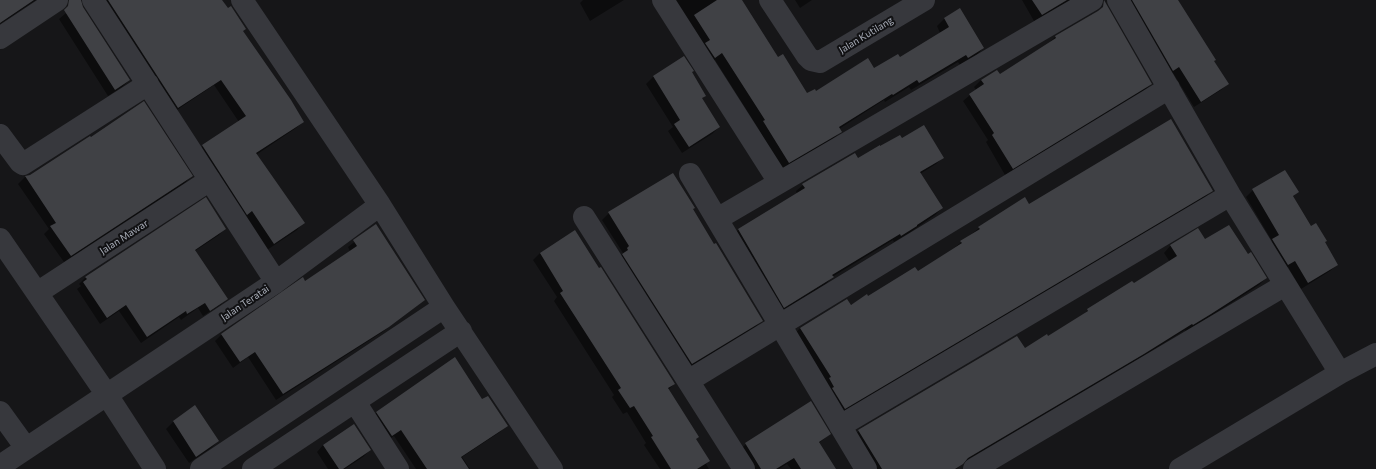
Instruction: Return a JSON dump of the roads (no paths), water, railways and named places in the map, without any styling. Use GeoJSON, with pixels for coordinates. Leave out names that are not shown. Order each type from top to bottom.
{"type":"FeatureCollection","features":[{"type":"Feature","properties":{"kind":"street"},"geometry":{"type":"LineString","coordinates":[[0,38],[57,0]]}},
{"type":"Feature","properties":{"kind":"street"},"geometry":{"type":"LineString","coordinates":[[94,0],[276,282]]}},
{"type":"Feature","properties":{"kind":"street"},"geometry":{"type":"LineString","coordinates":[[242,0],[380,205],[444,307],[552,469]]}},
{"type":"Feature","properties":{"kind":"street"},"geometry":{"type":"LineString","coordinates":[[663,0],[780,182]]}},
{"type":"Feature","properties":{"kind":"street","name":"Jalan Kutilang"},"geometry":{"type":"LineString","coordinates":[[770,0],[807,56],[815,62],[825,60],[924,0]]}},
{"type":"Feature","properties":{"kind":"street"},"geometry":{"type":"LineString","coordinates":[[717,219],[1092,0]]}},
{"type":"Feature","properties":{"kind":"street"},"geometry":{"type":"LineString","coordinates":[[1118,0],[1230,195],[1340,373]]}},
{"type":"Feature","properties":{"kind":"street"},"geometry":{"type":"LineString","coordinates":[[0,134],[20,162],[25,163],[148,84]]}},
{"type":"Feature","properties":{"kind":"street"},"geometry":{"type":"LineString","coordinates":[[688,381],[1169,88]]}},
{"type":"Feature","properties":{"kind":"street"},"geometry":{"type":"LineString","coordinates":[[690,174],[866,469]]}},
{"type":"Feature","properties":{"kind":"street","name":"Jalan Mawar"},"geometry":{"type":"LineString","coordinates":[[37,293],[210,180]]}},
{"type":"Feature","properties":{"kind":"street"},"geometry":{"type":"LineString","coordinates":[[840,426],[1230,195]]}},
{"type":"Feature","properties":{"kind":"street","name":"Jalan Teratai"},"geometry":{"type":"LineString","coordinates":[[0,466],[276,282],[380,205]]}},
{"type":"Feature","properties":{"kind":"street"},"geometry":{"type":"LineString","coordinates":[[584,217],[744,469]]}},
{"type":"Feature","properties":{"kind":"street"},"geometry":{"type":"LineString","coordinates":[[1,243],[107,395],[155,469]]}},
{"type":"Feature","properties":{"kind":"street"},"geometry":{"type":"LineString","coordinates":[[974,469],[1285,285]]}},
{"type":"Feature","properties":{"kind":"street"},"geometry":{"type":"LineString","coordinates":[[202,469],[444,307]]}},
{"type":"Feature","properties":{"kind":"street"},"geometry":{"type":"LineString","coordinates":[[237,446],[252,469],[461,331]]}},
{"type":"Feature","properties":{"kind":"street"},"geometry":{"type":"LineString","coordinates":[[1180,469],[1340,373],[1376,354]]}},
{"type":"Feature","properties":{"kind":"street"},"geometry":{"type":"LineString","coordinates":[[355,402],[398,469]]}},
{"type":"Feature","properties":{"kind":"street"},"geometry":{"type":"LineString","coordinates":[[0,412],[26,448]]}}]}
